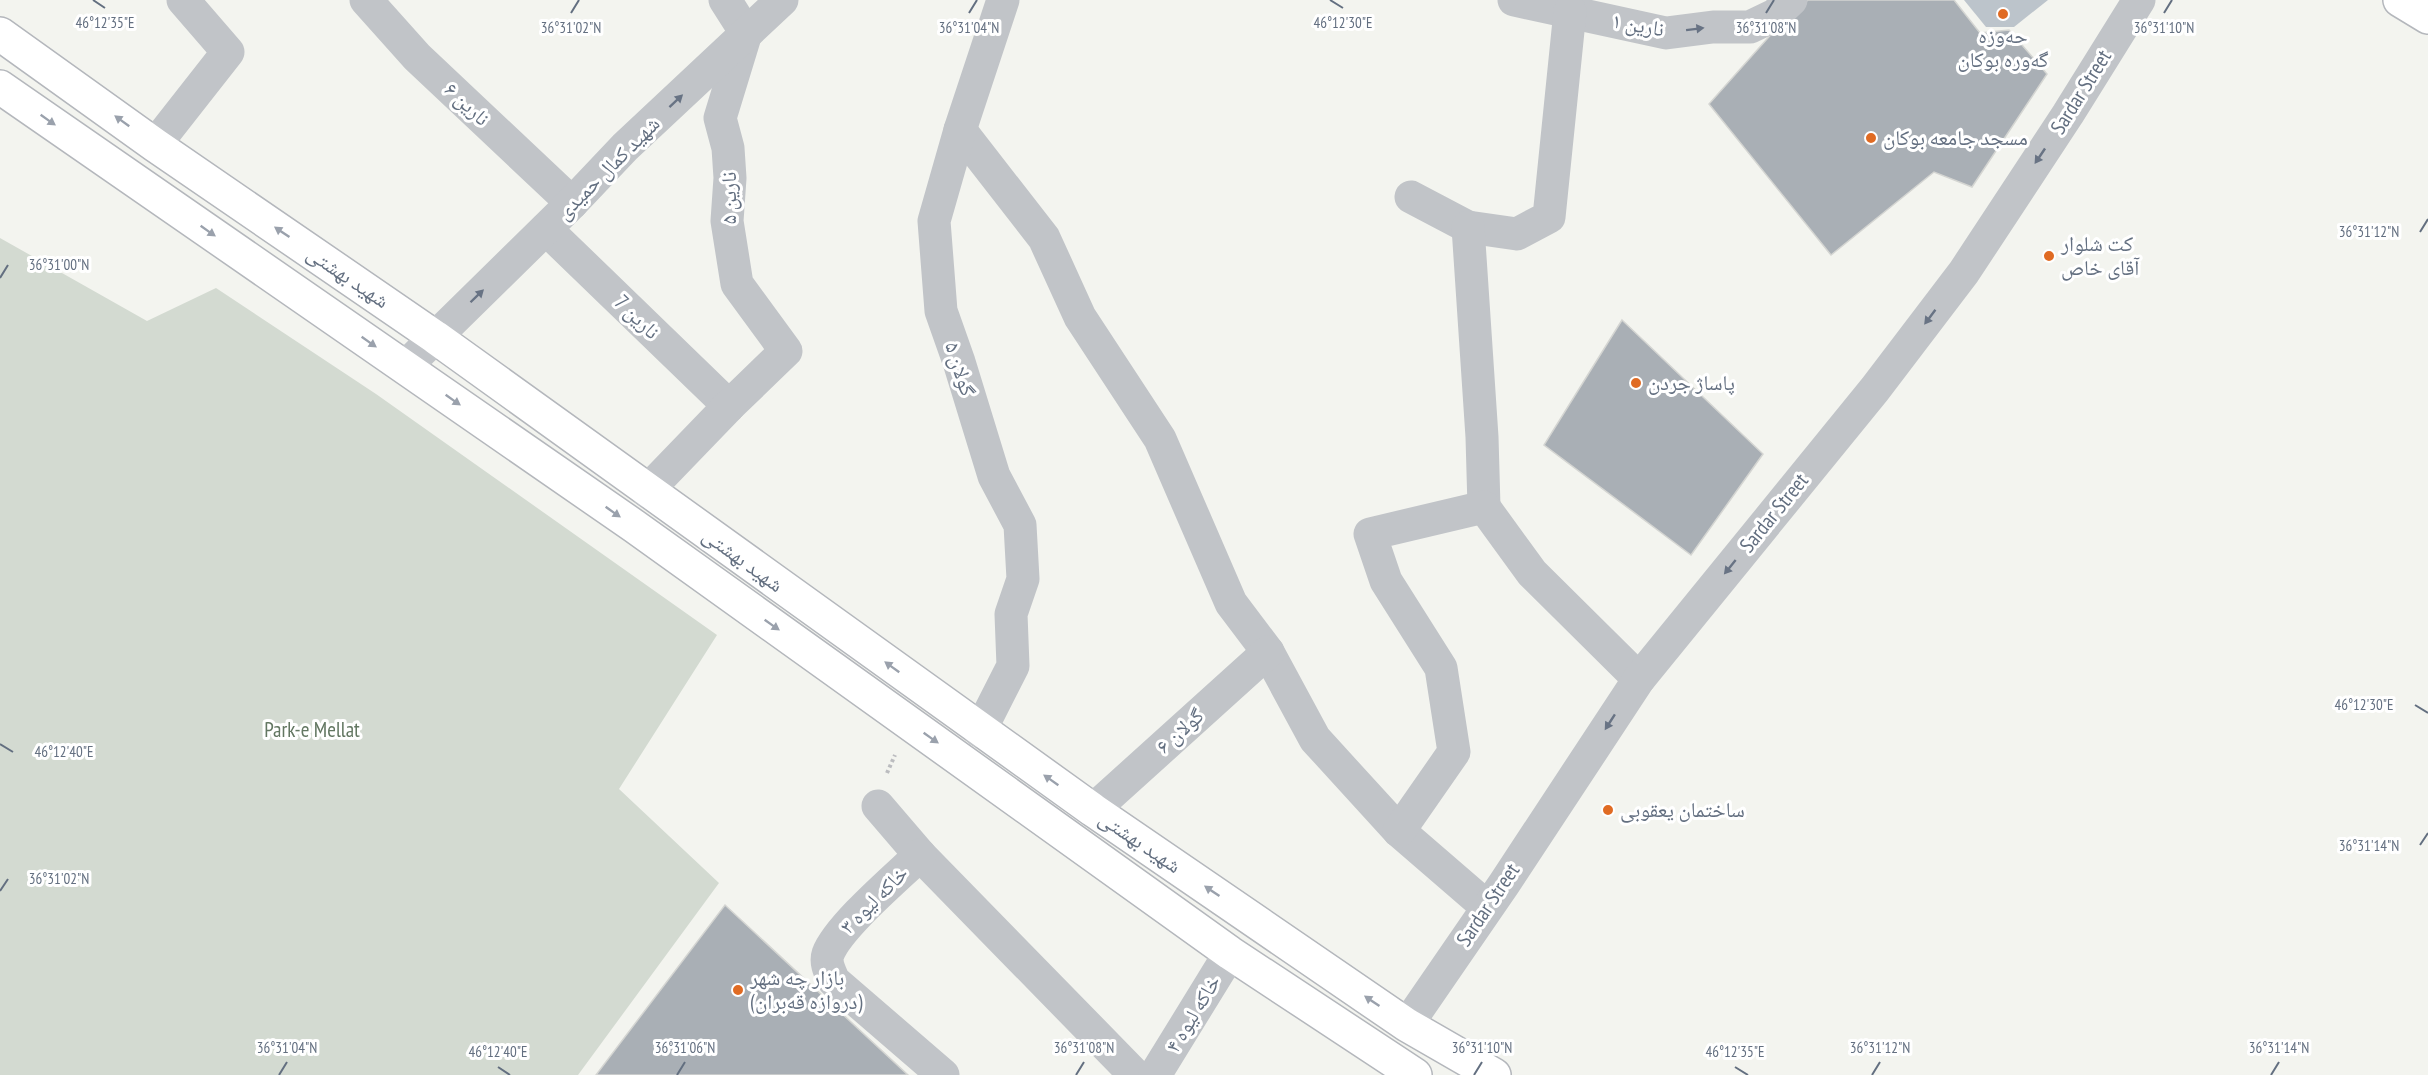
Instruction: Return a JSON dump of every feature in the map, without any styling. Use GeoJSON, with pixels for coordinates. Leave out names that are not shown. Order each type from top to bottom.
{"type":"FeatureCollection","features":[{"type":"Feature","properties":{"kind":"main road"},"geometry":{"type":"LineString","coordinates":[[2400,0],[2428,17]]}},
{"type":"Feature","properties":{"kind":"main road","name":"شهید بهشتی"},"geometry":{"type":"LineString","coordinates":[[0,34],[155,145],[435,337],[980,731],[1093,810],[1407,1025],[1494,1075]]}},
{"type":"Feature","properties":{"kind":"main road","name":"شهید بهشتی"},"geometry":{"type":"LineString","coordinates":[[0,87],[634,526],[1230,952],[1415,1075]]}},
{"type":"Feature","properties":{"kind":"street"},"geometry":{"type":"LineString","coordinates":[[155,145],[228,52],[183,0]]}},
{"type":"Feature","properties":{"kind":"street","name":"نارین ۶"},"geometry":{"type":"LineString","coordinates":[[366,0],[417,57],[572,203]]}},
{"type":"Feature","properties":{"kind":"street"},"geometry":{"type":"LineString","coordinates":[[725,0],[746,33]]}},
{"type":"Feature","properties":{"kind":"street","name":"شهید کمال حمیدی"},"geometry":{"type":"LineString","coordinates":[[405,367],[626,147],[782,0]]}},
{"type":"Feature","properties":{"kind":"street","name":"گولان ۵"},"geometry":{"type":"LineString","coordinates":[[980,731],[1013,666],[1011,614],[1023,579],[1020,525],[993,476],[959,362],[941,311],[934,221],[960,130],[1003,0]]}},
{"type":"Feature","properties":{"kind":"street","name":"نارین ۱"},"geometry":{"type":"LineString","coordinates":[[1514,0],[1666,33],[1713,27],[1750,27],[1775,15],[1791,0]]}},
{"type":"Feature","properties":{"kind":"street","name":"Sardar Street"},"geometry":{"type":"LineString","coordinates":[[1407,1025],[1639,679],[1875,389],[1964,272],[2068,114],[2139,0]]}},
{"type":"Feature","properties":{"kind":"street"},"geometry":{"type":"LineString","coordinates":[[1411,197],[1468,227],[1517,234],[1549,218],[1570,11]]}},
{"type":"Feature","properties":{"kind":"street","name":"نارین ۵"},"geometry":{"type":"LineString","coordinates":[[729,406],[786,351],[737,284],[728,221],[730,178],[728,148],[720,118],[746,33]]}},
{"type":"Feature","properties":{"kind":"street"},"geometry":{"type":"LineString","coordinates":[[960,130],[1044,238],[1080,317],[1160,439],[1231,603],[1268,652],[1315,739],[1399,831],[1487,907]]}},
{"type":"Feature","properties":{"kind":"street"},"geometry":{"type":"LineString","coordinates":[[1468,227],[1482,437],[1484,507],[1532,573],[1639,679]]}},
{"type":"Feature","properties":{"kind":"street","name":"نارین 7"},"geometry":{"type":"LineString","coordinates":[[546,229],[729,406]]}},
{"type":"Feature","properties":{"kind":"street"},"geometry":{"type":"LineString","coordinates":[[647,491],[729,406]]}},
{"type":"Feature","properties":{"kind":"street"},"geometry":{"type":"LineString","coordinates":[[1399,831],[1454,752],[1441,668],[1386,581],[1370,534],[1484,507]]}},
{"type":"Feature","properties":{"kind":"street","name":"گولان ۶"},"geometry":{"type":"LineString","coordinates":[[1093,810],[1268,652]]}},
{"type":"Feature","properties":{"kind":"street"},"geometry":{"type":"LineString","coordinates":[[878,806],[920,855],[1135,1075]]}},
{"type":"Feature","properties":{"kind":"street","name":"خاکه لیوه ۳"},"geometry":{"type":"LineString","coordinates":[[920,855],[837,936],[827,956],[828,969],[834,981],[943,1075]]}},
{"type":"Feature","properties":{"kind":"street","name":"خاکه لیوه ۴"},"geometry":{"type":"LineString","coordinates":[[1155,1075],[1230,952]]}},
{"type":"Feature","properties":{"kind":"green space","name":"Park-e Mellat"},"geometry":{"type":"Polygon","coordinates":[[[0,238],[147,321],[216,288],[376,394],[717,635],[619,789],[719,883],[578,1075],[0,1075],[0,238]]]}},
{"type":"Feature","properties":{"kind":"shaded area","name":"حه‌وزه گه‌وره بوکان"},"geometry":{"type":"Polygon","coordinates":[[[1964,0],[2048,0],[2014,27],[1986,27],[1964,0]]]}},
{"type":"Feature","properties":{"kind":"building","name":"مسجد جامعه بوکان"},"geometry":{"type":"Polygon","coordinates":[[[1808,0],[1954,0],[1980,33],[2009,30],[2047,74],[1972,187],[1934,172],[1831,255],[1709,104],[1784,20],[1808,0]]]}},
{"type":"Feature","properties":{"kind":"building","name":"پاساژ جردن"},"geometry":{"type":"Polygon","coordinates":[[[1622,320],[1763,454],[1691,555],[1544,445],[1622,320]]]}},
{"type":"Feature","properties":{"kind":"building","name":"بازار چه شهر (دروازه قه‌بران)"},"geometry":{"type":"Polygon","coordinates":[[[725,905],[908,1075],[596,1075],[725,905]]]}},
{"type":"Feature","properties":{"kind":"place","name":"حه‌وزه گه‌وره بوکان"},"geometry":{"type":"Point","coordinates":[2003,14]}},
{"type":"Feature","properties":{"kind":"place","name":"مسجد جامعه بوکان"},"geometry":{"type":"Point","coordinates":[1871,138]}},
{"type":"Feature","properties":{"kind":"place","name":"کت شلوار آقای خاص"},"geometry":{"type":"Point","coordinates":[2049,256]}},
{"type":"Feature","properties":{"kind":"place","name":"پاساژ جردن"},"geometry":{"type":"Point","coordinates":[1636,383]}},
{"type":"Feature","properties":{"kind":"place","name":"ساختمان یعقوبی"},"geometry":{"type":"Point","coordinates":[1608,810]}},
{"type":"Feature","properties":{"kind":"place","name":"بازار چه شهر (دروازه قه‌بران)"},"geometry":{"type":"Point","coordinates":[738,990]}}]}
